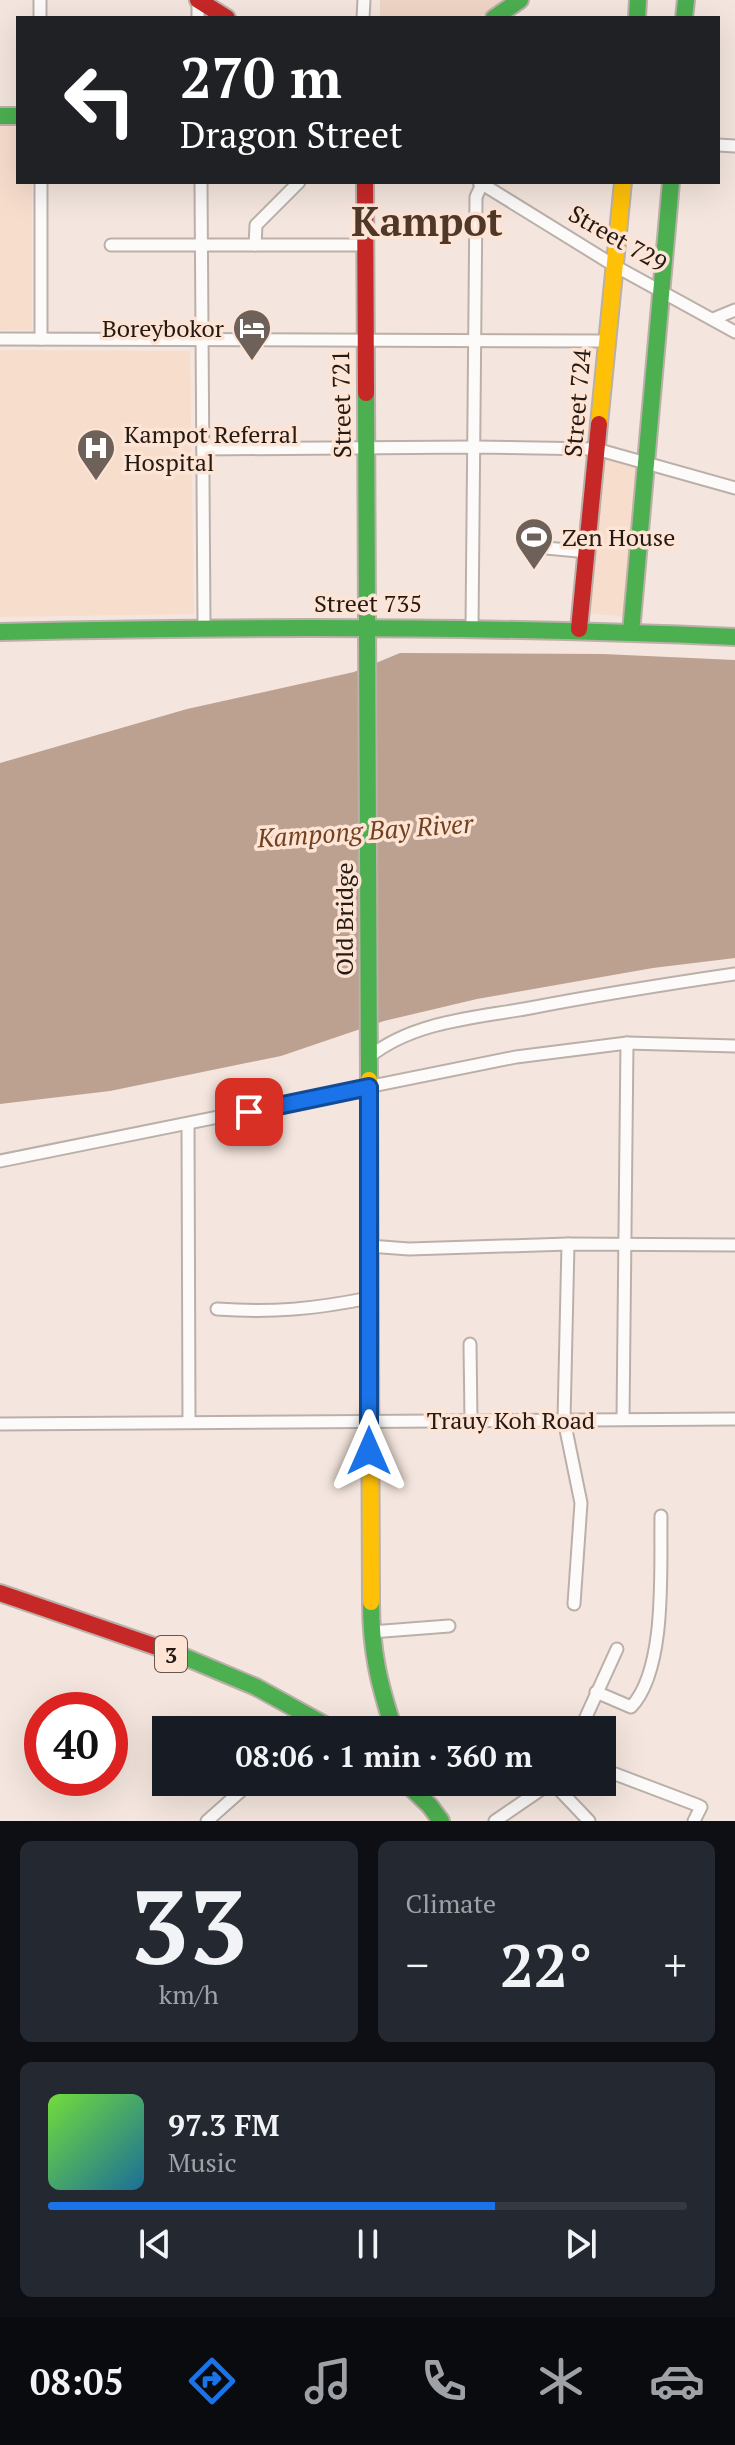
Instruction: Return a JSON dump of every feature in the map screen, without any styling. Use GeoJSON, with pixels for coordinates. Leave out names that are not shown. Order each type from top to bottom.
{"type":"FeatureCollection","features":[{"type":"Feature","properties":{"kind":"main road"},"geometry":{"type":"LineString","coordinates":[[198,0],[224,16]]}},
{"type":"Feature","properties":{"kind":"main road"},"geometry":{"type":"LineString","coordinates":[[497,16],[520,0]]}},
{"type":"Feature","properties":{"kind":"main road","name":"Street 721"},"geometry":{"type":"LineString","coordinates":[[365,184],[366,644]]}},
{"type":"Feature","properties":{"kind":"main road","name":"Street 724"},"geometry":{"type":"LineString","coordinates":[[579,629],[623,184]]}},
{"type":"Feature","properties":{"kind":"main road"},"geometry":{"type":"LineString","coordinates":[[631,632],[671,184]]}},
{"type":"Feature","properties":{"kind":"main road","name":"Street 735"},"geometry":{"type":"LineString","coordinates":[[0,632],[204,626],[365,627],[579,629],[735,637]]}},
{"type":"Feature","properties":{"kind":"main road","name":"Old Bridge"},"geometry":{"type":"LineString","coordinates":[[366,644],[371,1632],[377,1678],[389,1716]]}},
{"type":"Feature","properties":{"kind":"main road","name":"3"},"geometry":{"type":"LineString","coordinates":[[0,1593],[226,1674],[276,1696],[305,1716]]}},
{"type":"Feature","properties":{"kind":"main road"},"geometry":{"type":"LineString","coordinates":[[420,1796],[430,1806]]}},
{"type":"Feature","properties":{"kind":"main road"},"geometry":{"type":"LineString","coordinates":[[425,1796],[441,1821]]}},
{"type":"Feature","properties":{"kind":"street"},"geometry":{"type":"LineString","coordinates":[[41,184],[41,339]]}},
{"type":"Feature","properties":{"kind":"street"},"geometry":{"type":"LineString","coordinates":[[201,184],[204,626]]}},
{"type":"Feature","properties":{"kind":"street"},"geometry":{"type":"LineString","coordinates":[[255,245],[256,225],[297,184]]}},
{"type":"Feature","properties":{"kind":"street"},"geometry":{"type":"LineString","coordinates":[[472,628],[476,197],[480,184]]}},
{"type":"Feature","properties":{"kind":"street","name":"Street 729"},"geometry":{"type":"LineString","coordinates":[[482,184],[615,266],[735,332]]}},
{"type":"Feature","properties":{"kind":"street"},"geometry":{"type":"LineString","coordinates":[[111,245],[364,245]]}},
{"type":"Feature","properties":{"kind":"street"},"geometry":{"type":"LineString","coordinates":[[713,319],[735,310]]}},
{"type":"Feature","properties":{"kind":"street"},"geometry":{"type":"LineString","coordinates":[[0,339],[607,341]]}},
{"type":"Feature","properties":{"kind":"street"},"geometry":{"type":"LineString","coordinates":[[203,449],[596,449],[735,488]]}},
{"type":"Feature","properties":{"kind":"street"},"geometry":{"type":"LineString","coordinates":[[536,547],[588,552]]}},
{"type":"Feature","properties":{"kind":"street"},"geometry":{"type":"LineString","coordinates":[[369,1054],[387,1043],[435,1026],[625,990],[735,974]]}},
{"type":"Feature","properties":{"kind":"street"},"geometry":{"type":"LineString","coordinates":[[623,1419],[627,1043]]}},
{"type":"Feature","properties":{"kind":"street"},"geometry":{"type":"LineString","coordinates":[[0,1161],[516,1057],[627,1043],[735,1046]]}},
{"type":"Feature","properties":{"kind":"street"},"geometry":{"type":"LineString","coordinates":[[188,1124],[189,1422]]}},
{"type":"Feature","properties":{"kind":"street"},"geometry":{"type":"LineString","coordinates":[[568,1244],[564,1420],[581,1503],[574,1604]]}},
{"type":"Feature","properties":{"kind":"street"},"geometry":{"type":"LineString","coordinates":[[369,1246],[409,1249],[568,1244],[735,1245]]}},
{"type":"Feature","properties":{"kind":"street"},"geometry":{"type":"LineString","coordinates":[[217,1309],[313,1309],[369,1298]]}},
{"type":"Feature","properties":{"kind":"street"},"geometry":{"type":"LineString","coordinates":[[470,1344],[471,1420]]}},
{"type":"Feature","properties":{"kind":"street","name":"Trauy Koh Road"},"geometry":{"type":"LineString","coordinates":[[0,1424],[735,1419]]}},
{"type":"Feature","properties":{"kind":"street"},"geometry":{"type":"LineString","coordinates":[[596,1692],[631,1707],[651,1670],[658,1625],[661,1516]]}},
{"type":"Feature","properties":{"kind":"street"},"geometry":{"type":"LineString","coordinates":[[371,1632],[449,1626]]}},
{"type":"Feature","properties":{"kind":"street"},"geometry":{"type":"LineString","coordinates":[[586,1716],[617,1649]]}},
{"type":"Feature","properties":{"kind":"street"},"geometry":{"type":"LineString","coordinates":[[616,1774],[701,1807],[694,1821]]}},
{"type":"Feature","properties":{"kind":"street"},"geometry":{"type":"LineString","coordinates":[[207,1821],[235,1796]]}},
{"type":"Feature","properties":{"kind":"street"},"geometry":{"type":"LineString","coordinates":[[495,1821],[532,1796]]}},
{"type":"Feature","properties":{"kind":"street"},"geometry":{"type":"LineString","coordinates":[[565,1796],[589,1821]]}},
{"type":"Feature","properties":{"kind":"shaded area"},"geometry":{"type":"Polygon","coordinates":[[[380,0],[506,0],[482,16],[380,16],[380,0]]]}},
{"type":"Feature","properties":{"kind":"shaded area"},"geometry":{"type":"Polygon","coordinates":[[[0,125],[16,125],[16,184],[32,184],[32,330],[0,330],[0,125]]]}},
{"type":"Feature","properties":{"kind":"shaded area","name":"Kampot Referral Hospital"},"geometry":{"type":"Polygon","coordinates":[[[0,350],[190,351],[194,614],[0,617],[0,350]]]}},
{"type":"Feature","properties":{"kind":"shaded area"},"geometry":{"type":"Polygon","coordinates":[[[603,459],[638,466],[625,617],[588,613],[603,459]]]}},
{"type":"Feature","properties":{"kind":"water","name":"Kampong Bay River"},"geometry":{"type":"Polygon","coordinates":[[[400,653],[603,654],[735,660],[735,958],[653,968],[477,999],[384,1021],[281,1056],[110,1091],[0,1104],[0,763],[187,709],[354,672],[400,653]]]}},
{"type":"Feature","properties":{"kind":"traffic: fast"},"geometry":{"type":"LineString","coordinates":[[497,16],[520,0]]}},
{"type":"Feature","properties":{"kind":"traffic: fast"},"geometry":{"type":"LineString","coordinates":[[637,16],[638,0]]}},
{"type":"Feature","properties":{"kind":"traffic: fast"},"geometry":{"type":"LineString","coordinates":[[684,16],[686,0]]}},
{"type":"Feature","properties":{"kind":"traffic: fast"},"geometry":{"type":"LineString","coordinates":[[0,116],[16,116]]}},
{"type":"Feature","properties":{"kind":"traffic: fast"},"geometry":{"type":"LineString","coordinates":[[631,632],[671,184]]}},
{"type":"Feature","properties":{"kind":"traffic: fast"},"geometry":{"type":"LineString","coordinates":[[366,393],[369,1080]]}},
{"type":"Feature","properties":{"kind":"traffic: fast"},"geometry":{"type":"LineString","coordinates":[[0,632],[368,628],[735,637]]}},
{"type":"Feature","properties":{"kind":"traffic: fast"},"geometry":{"type":"LineString","coordinates":[[371,1602],[377,1667],[390,1716]]}},
{"type":"Feature","properties":{"kind":"traffic: fast"},"geometry":{"type":"LineString","coordinates":[[180,1655],[256,1687],[309,1716]]}},
{"type":"Feature","properties":{"kind":"traffic: fast"},"geometry":{"type":"LineString","coordinates":[[420,1796],[441,1821]]}},
{"type":"Feature","properties":{"kind":"traffic: slow"},"geometry":{"type":"LineString","coordinates":[[599,424],[623,184]]}},
{"type":"Feature","properties":{"kind":"traffic: slow"},"geometry":{"type":"LineString","coordinates":[[369,1080],[371,1602]]}},
{"type":"Feature","properties":{"kind":"traffic: jam"},"geometry":{"type":"LineString","coordinates":[[198,0],[224,16]]}},
{"type":"Feature","properties":{"kind":"traffic: jam"},"geometry":{"type":"LineString","coordinates":[[365,184],[366,393]]}},
{"type":"Feature","properties":{"kind":"traffic: jam"},"geometry":{"type":"LineString","coordinates":[[579,629],[599,424]]}},
{"type":"Feature","properties":{"kind":"traffic: jam"},"geometry":{"type":"LineString","coordinates":[[0,1593],[180,1655]]}},
{"type":"Feature","properties":{"kind":"place","name":"Boreybokor"},"geometry":{"type":"Point","coordinates":[252,362]}},
{"type":"Feature","properties":{"kind":"place","name":"Kampot Referral Hospital"},"geometry":{"type":"Point","coordinates":[96,482]}},
{"type":"Feature","properties":{"kind":"place","name":"Zen House"},"geometry":{"type":"Point","coordinates":[534,571]}},
{"type":"Feature","properties":{"kind":"district","name":"Kampot"},"geometry":{"type":"Point","coordinates":[427,220]}},
{"type":"Feature","properties":{"kind":"route"},"geometry":{"type":"LineString","coordinates":[[249,1112],[369,1087],[369,1451]]}}]}
